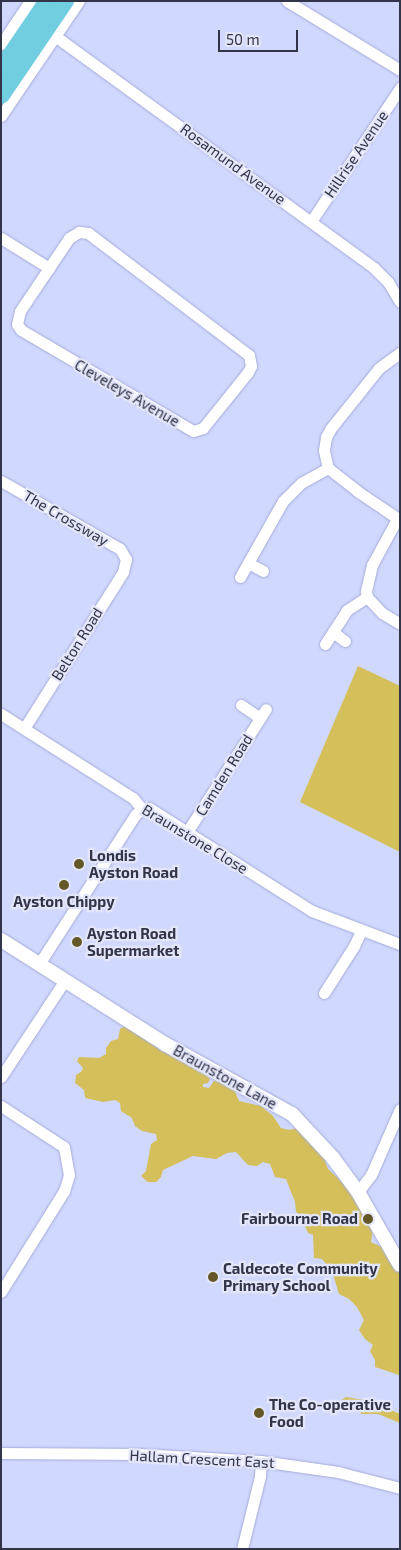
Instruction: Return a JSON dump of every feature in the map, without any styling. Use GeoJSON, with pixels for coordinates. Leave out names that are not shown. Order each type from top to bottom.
{"type":"FeatureCollection","features":[{"type":"Feature","properties":{"kind":"main road"},"geometry":{"type":"LineString","coordinates":[[1,70],[48,1]]}},
{"type":"Feature","properties":{"kind":"main road"},"geometry":{"type":"LineString","coordinates":[[1,95],[65,1]]}},
{"type":"Feature","properties":{"kind":"street"},"geometry":{"type":"LineString","coordinates":[[1,44],[30,1]]}},
{"type":"Feature","properties":{"kind":"street"},"geometry":{"type":"LineString","coordinates":[[1,116],[79,1]]}},
{"type":"Feature","properties":{"kind":"street"},"geometry":{"type":"LineString","coordinates":[[287,1],[400,70]]}},
{"type":"Feature","properties":{"kind":"street","name":"Rosamund Avenue"},"geometry":{"type":"LineString","coordinates":[[55,36],[312,220],[374,268],[388,282],[399,300]]}},
{"type":"Feature","properties":{"kind":"street","name":"Hillrise Avenue"},"geometry":{"type":"LineString","coordinates":[[312,220],[400,88]]}},
{"type":"Feature","properties":{"kind":"street","name":"Cleveleys Avenue"},"geometry":{"type":"LineString","coordinates":[[78,232],[88,233],[245,351],[251,361],[248,372],[208,424],[199,430],[188,428],[21,330],[17,324],[20,311],[49,268],[69,238],[78,232]]}},
{"type":"Feature","properties":{"kind":"street"},"geometry":{"type":"LineString","coordinates":[[1,238],[49,268]]}},
{"type":"Feature","properties":{"kind":"street"},"geometry":{"type":"LineString","coordinates":[[400,354],[379,368],[326,437],[324,450],[328,468],[398,519],[372,565],[367,580],[367,597],[382,614],[400,624]]}},
{"type":"Feature","properties":{"kind":"street"},"geometry":{"type":"LineString","coordinates":[[240,577],[283,501],[301,483],[328,468]]}},
{"type":"Feature","properties":{"kind":"street","name":"The Crossway"},"geometry":{"type":"LineString","coordinates":[[1,481],[120,549],[126,559]]}},
{"type":"Feature","properties":{"kind":"street","name":"Belton Road"},"geometry":{"type":"LineString","coordinates":[[25,727],[123,572],[126,559]]}},
{"type":"Feature","properties":{"kind":"street"},"geometry":{"type":"LineString","coordinates":[[248,563],[263,571]]}},
{"type":"Feature","properties":{"kind":"street"},"geometry":{"type":"LineString","coordinates":[[325,644],[347,610],[367,597]]}},
{"type":"Feature","properties":{"kind":"street"},"geometry":{"type":"LineString","coordinates":[[333,632],[345,641]]}},
{"type":"Feature","properties":{"kind":"street","name":"Camden Road"},"geometry":{"type":"LineString","coordinates":[[187,832],[263,713],[241,705]]}},
{"type":"Feature","properties":{"kind":"street","name":"Braunstone Close"},"geometry":{"type":"LineString","coordinates":[[1,714],[25,727],[133,798],[142,809],[149,808],[312,911],[361,931],[400,944]]}},
{"type":"Feature","properties":{"kind":"street"},"geometry":{"type":"LineString","coordinates":[[39,964],[134,815],[142,809]]}},
{"type":"Feature","properties":{"kind":"street"},"geometry":{"type":"LineString","coordinates":[[324,993],[354,946],[361,931]]}},
{"type":"Feature","properties":{"kind":"street","name":"Braunstone Lane"},"geometry":{"type":"LineString","coordinates":[[1,940],[165,1044],[292,1114],[329,1152],[358,1192],[400,1265]]}},
{"type":"Feature","properties":{"kind":"street"},"geometry":{"type":"LineString","coordinates":[[1,1077],[64,980]]}},
{"type":"Feature","properties":{"kind":"street"},"geometry":{"type":"LineString","coordinates":[[1,1106],[64,1147],[69,1175],[64,1191],[1,1292]]}},
{"type":"Feature","properties":{"kind":"street"},"geometry":{"type":"LineString","coordinates":[[358,1192],[372,1175],[400,1109]]}},
{"type":"Feature","properties":{"kind":"street","name":"Hallam Crescent East"},"geometry":{"type":"LineString","coordinates":[[1,1453],[140,1454],[261,1461],[338,1472],[400,1488]]}},
{"type":"Feature","properties":{"kind":"street"},"geometry":{"type":"LineString","coordinates":[[242,1549],[260,1476],[261,1461]]}},
{"type":"Feature","properties":{"kind":"shaded area"},"geometry":{"type":"Polygon","coordinates":[[[358,666],[400,686],[400,852],[300,802],[358,666]]]}},
{"type":"Feature","properties":{"kind":"shaded area"},"geometry":{"type":"Polygon","coordinates":[[[129,1024],[134,1033],[139,1034],[161,1051],[191,1063],[192,1067],[207,1076],[210,1079],[208,1083],[203,1084],[203,1087],[209,1088],[214,1081],[219,1079],[233,1087],[239,1101],[261,1106],[273,1116],[281,1128],[289,1130],[301,1127],[324,1158],[328,1169],[352,1191],[373,1231],[371,1242],[382,1247],[389,1261],[400,1272],[400,1378],[399,1375],[375,1367],[375,1360],[370,1351],[373,1345],[365,1339],[359,1330],[364,1320],[357,1307],[349,1299],[339,1294],[332,1271],[322,1259],[314,1258],[313,1235],[308,1233],[301,1216],[296,1212],[295,1202],[286,1179],[275,1177],[270,1164],[263,1162],[257,1166],[248,1165],[236,1152],[227,1153],[216,1159],[193,1156],[163,1170],[161,1177],[156,1182],[148,1182],[141,1176],[146,1171],[151,1144],[157,1140],[156,1134],[142,1131],[135,1126],[132,1118],[121,1111],[120,1103],[115,1100],[103,1102],[85,1098],[84,1090],[75,1083],[76,1075],[83,1068],[77,1061],[79,1057],[99,1058],[106,1054],[106,1048],[111,1041],[118,1039],[120,1029],[129,1024]]]}},
{"type":"Feature","properties":{"kind":"shaded area"},"geometry":{"type":"Polygon","coordinates":[[[346,1397],[364,1400],[372,1406],[384,1407],[400,1414],[400,1423],[378,1414],[361,1414],[359,1408],[342,1400],[346,1397]]]}},
{"type":"Feature","properties":{"kind":"place","name":"Londis Ayston Road"},"geometry":{"type":"Point","coordinates":[79,864]}},
{"type":"Feature","properties":{"kind":"place","name":"Ayston Chippy"},"geometry":{"type":"Point","coordinates":[64,885]}},
{"type":"Feature","properties":{"kind":"place","name":"Ayston Road Supermarket"},"geometry":{"type":"Point","coordinates":[77,942]}},
{"type":"Feature","properties":{"kind":"place","name":"Fairbourne Road"},"geometry":{"type":"Point","coordinates":[368,1219]}},
{"type":"Feature","properties":{"kind":"place","name":"Caldecote Community Primary School"},"geometry":{"type":"Point","coordinates":[213,1277]}},
{"type":"Feature","properties":{"kind":"place","name":"The Co-operative Food"},"geometry":{"type":"Point","coordinates":[259,1413]}}]}
